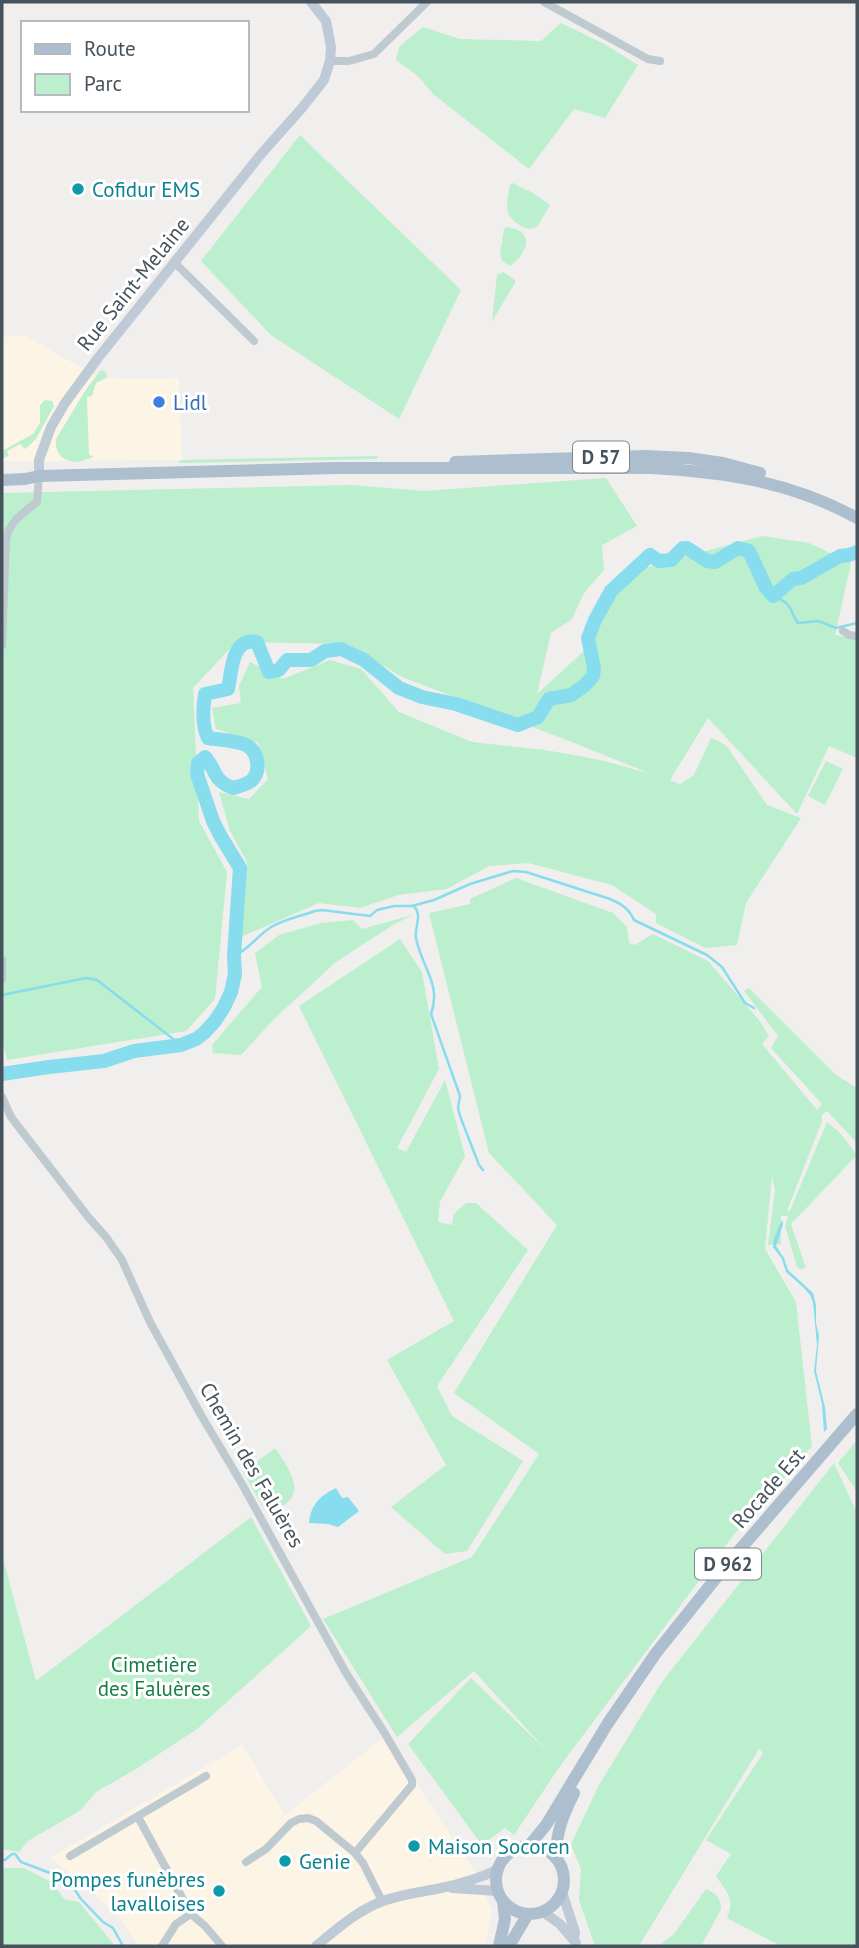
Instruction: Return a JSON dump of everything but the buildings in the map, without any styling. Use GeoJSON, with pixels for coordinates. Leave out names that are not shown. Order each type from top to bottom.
{"type":"FeatureCollection","features":[{"type":"Feature","properties":{"kind":"main road"},"geometry":{"type":"LineString","coordinates":[[311,2],[326,22],[331,47],[330,61]]}},
{"type":"Feature","properties":{"kind":"main road","name":"Rue Saint-Melaine"},"geometry":{"type":"LineString","coordinates":[[39,476],[39,460],[51,427],[65,403],[115,336],[324,80],[330,61]]}},
{"type":"Feature","properties":{"kind":"main road","name":"D 57"},"geometry":{"type":"LineString","coordinates":[[2,480],[39,476],[646,456],[723,463],[798,484],[857,510]]}},
{"type":"Feature","properties":{"kind":"main road","name":"D 57"},"geometry":{"type":"LineString","coordinates":[[336,468],[688,470],[756,479],[857,518]]}},
{"type":"Feature","properties":{"kind":"main road","name":"D 57"},"geometry":{"type":"LineString","coordinates":[[2,471],[25,471],[39,476]]}},
{"type":"Feature","properties":{"kind":"main road","name":"Rocade Est"},"geometry":{"type":"LineString","coordinates":[[529,1846],[546,1825],[608,1723],[656,1653],[857,1414]]}},
{"type":"Feature","properties":{"kind":"main road","name":"Rocade Est"},"geometry":{"type":"LineString","coordinates":[[556,1857],[556,1838],[564,1812],[608,1723]]}},
{"type":"Feature","properties":{"kind":"main road"},"geometry":{"type":"LineString","coordinates":[[499,1946],[505,1919],[496,1880],[497,1870],[509,1853],[529,1846],[548,1851],[556,1857],[564,1874],[562,1892],[575,1932],[576,1944]]}},
{"type":"Feature","properties":{"kind":"main road"},"geometry":{"type":"LineString","coordinates":[[316,1946],[349,1920],[382,1901],[442,1888],[497,1870]]}},
{"type":"Feature","properties":{"kind":"main road"},"geometry":{"type":"LineString","coordinates":[[442,1888],[500,1896],[518,1912],[528,1914],[543,1912],[551,1907],[562,1892]]}},
{"type":"Feature","properties":{"kind":"main road"},"geometry":{"type":"LineString","coordinates":[[543,1912],[560,1924],[576,1944]]}},
{"type":"Feature","properties":{"kind":"main road"},"geometry":{"type":"LineString","coordinates":[[509,1946],[528,1914]]}},
{"type":"Feature","properties":{"kind":"street"},"geometry":{"type":"LineString","coordinates":[[330,61],[349,61],[374,54],[427,2]]}},
{"type":"Feature","properties":{"kind":"street"},"geometry":{"type":"LineString","coordinates":[[544,2],[648,59],[660,61]]}},
{"type":"Feature","properties":{"kind":"street"},"geometry":{"type":"LineString","coordinates":[[175,263],[254,341]]}},
{"type":"Feature","properties":{"kind":"street"},"geometry":{"type":"LineString","coordinates":[[2,645],[8,529],[37,502],[39,476]]}},
{"type":"Feature","properties":{"kind":"street"},"geometry":{"type":"LineString","coordinates":[[843,631],[857,636]]}},
{"type":"Feature","properties":{"kind":"street"},"geometry":{"type":"LineString","coordinates":[[2,960],[2,979]]}},
{"type":"Feature","properties":{"kind":"street","name":"Chemin des Faluères"},"geometry":{"type":"LineString","coordinates":[[2,1097],[11,1117],[122,1260],[150,1322],[201,1415],[346,1673],[412,1780],[412,1785],[355,1853]]}},
{"type":"Feature","properties":{"kind":"street"},"geometry":{"type":"LineString","coordinates":[[70,1856],[206,1776]]}},
{"type":"Feature","properties":{"kind":"street"},"geometry":{"type":"LineString","coordinates":[[138,1817],[191,1914],[222,1946]]}},
{"type":"Feature","properties":{"kind":"street"},"geometry":{"type":"LineString","coordinates":[[246,1862],[266,1849],[290,1823],[308,1818],[316,1821],[355,1853],[382,1901]]}},
{"type":"Feature","properties":{"kind":"street"},"geometry":{"type":"LineString","coordinates":[[162,1946],[176,1924],[191,1914]]}},
{"type":"Feature","properties":{"kind":"shaded area"},"geometry":{"type":"Polygon","coordinates":[[[26,336],[97,377],[179,378],[182,460],[2,461],[2,337],[26,336]]]}},
{"type":"Feature","properties":{"kind":"shaded area"},"geometry":{"type":"Polygon","coordinates":[[[388,1734],[419,1788],[475,1872],[492,1911],[485,1946],[138,1946],[121,1918],[50,1858],[242,1745],[285,1815],[388,1734]]]}},
{"type":"Feature","properties":{"kind":"green space"},"geometry":{"type":"Polygon","coordinates":[[[561,23],[604,44],[638,65],[605,118],[574,109],[529,169],[433,94],[419,77],[396,60],[399,47],[423,27],[460,39],[541,41],[561,23]]]}},
{"type":"Feature","properties":{"kind":"green space"},"geometry":{"type":"Polygon","coordinates":[[[300,135],[461,290],[399,419],[271,335],[201,261],[300,135]]]}},
{"type":"Feature","properties":{"kind":"green space"},"geometry":{"type":"Polygon","coordinates":[[[513,183],[550,205],[537,227],[533,229],[521,226],[508,213],[510,185],[513,183]]]}},
{"type":"Feature","properties":{"kind":"green space"},"geometry":{"type":"Polygon","coordinates":[[[506,227],[522,233],[526,243],[521,255],[510,266],[502,261],[500,254],[506,227]]]}},
{"type":"Feature","properties":{"kind":"green space"},"geometry":{"type":"Polygon","coordinates":[[[503,272],[515,280],[515,283],[492,321],[497,275],[503,272]]]}},
{"type":"Feature","properties":{"kind":"green space"},"geometry":{"type":"Polygon","coordinates":[[[101,370],[106,372],[107,378],[96,383],[92,396],[87,397],[89,455],[94,456],[81,461],[68,461],[59,453],[56,439],[101,370]]]}},
{"type":"Feature","properties":{"kind":"green space"},"geometry":{"type":"Polygon","coordinates":[[[45,400],[52,401],[54,406],[36,439],[25,449],[20,444],[7,451],[9,456],[2,458],[2,451],[33,434],[40,423],[40,405],[45,400]]]}},
{"type":"Feature","properties":{"kind":"green space"},"geometry":{"type":"Polygon","coordinates":[[[378,456],[377,459],[179,463],[180,460],[378,456]]]}},
{"type":"Feature","properties":{"kind":"green space"},"geometry":{"type":"Polygon","coordinates":[[[606,478],[637,526],[602,545],[604,570],[584,593],[572,619],[551,633],[537,694],[583,652],[606,607],[643,568],[762,536],[809,543],[851,563],[835,635],[857,639],[857,758],[829,746],[797,814],[708,718],[670,780],[680,784],[694,775],[711,738],[726,745],[767,805],[801,818],[746,903],[737,945],[705,948],[656,923],[656,914],[612,885],[528,863],[489,866],[447,889],[398,895],[360,908],[319,903],[241,937],[247,862],[230,831],[219,792],[249,799],[268,779],[258,743],[216,729],[212,708],[241,703],[239,686],[250,662],[283,679],[330,660],[361,669],[399,712],[472,742],[545,750],[601,760],[651,774],[402,677],[348,644],[236,642],[193,688],[199,821],[227,872],[215,999],[186,1031],[7,1060],[2,1039],[2,493],[351,485],[424,491],[606,478]]]}},
{"type":"Feature","properties":{"kind":"green space"},"geometry":{"type":"Polygon","coordinates":[[[826,761],[843,769],[825,805],[808,796],[826,761]]]}},
{"type":"Feature","properties":{"kind":"green space"},"geometry":{"type":"Polygon","coordinates":[[[516,878],[613,913],[627,927],[629,943],[635,945],[653,934],[708,961],[759,1020],[769,1036],[762,1044],[817,1110],[822,1104],[771,1048],[778,1036],[744,991],[749,988],[836,1075],[857,1088],[857,1143],[827,1111],[822,1115],[787,1211],[790,1211],[827,1122],[840,1133],[857,1155],[791,1224],[806,1268],[797,1267],[785,1226],[788,1216],[781,1216],[781,1244],[768,1245],[775,1190],[772,1176],[765,1249],[796,1302],[812,1446],[732,1537],[560,1766],[514,1835],[505,1828],[482,1845],[408,1744],[471,1678],[547,1751],[474,1671],[397,1737],[323,1619],[472,1557],[539,1454],[454,1393],[557,1225],[489,1153],[429,913],[470,904],[470,899],[516,878]]]}},
{"type":"Feature","properties":{"kind":"green space"},"geometry":{"type":"Polygon","coordinates":[[[412,915],[336,962],[275,1018],[241,1055],[213,1053],[212,1045],[262,987],[255,953],[279,935],[321,923],[353,920],[362,929],[412,915]]]}},
{"type":"Feature","properties":{"kind":"green space"},"geometry":{"type":"Polygon","coordinates":[[[400,939],[422,972],[439,1069],[397,1148],[406,1152],[445,1080],[465,1156],[440,1202],[438,1222],[452,1225],[454,1214],[466,1203],[476,1203],[528,1250],[437,1386],[452,1416],[523,1461],[467,1551],[445,1554],[391,1507],[446,1465],[387,1360],[454,1321],[299,1006],[400,939]]]}},
{"type":"Feature","properties":{"kind":"green space"},"geometry":{"type":"Polygon","coordinates":[[[857,1440],[857,1492],[838,1463],[857,1440]]]}},
{"type":"Feature","properties":{"kind":"green space"},"geometry":{"type":"Polygon","coordinates":[[[275,1448],[291,1475],[294,1492],[283,1506],[270,1511],[263,1507],[243,1472],[275,1448]]]}},
{"type":"Feature","properties":{"kind":"green space"},"geometry":{"type":"Polygon","coordinates":[[[834,1463],[857,1513],[857,1946],[781,1946],[727,1918],[730,1900],[716,1876],[731,1854],[706,1840],[763,1753],[759,1749],[639,1946],[595,1946],[579,1900],[581,1869],[571,1844],[599,1785],[662,1682],[834,1463]]]}},
{"type":"Feature","properties":{"kind":"green space","name":"Cimetière des Faluères"},"geometry":{"type":"Polygon","coordinates":[[[251,1517],[311,1626],[197,1729],[96,1792],[81,1810],[28,1841],[19,1852],[2,1849],[2,1555],[36,1681],[251,1517]]]}},
{"type":"Feature","properties":{"kind":"green space"},"geometry":{"type":"Polygon","coordinates":[[[2,1868],[24,1868],[53,1883],[64,1899],[79,1902],[115,1946],[2,1946],[2,1868]]]}},
{"type":"Feature","properties":{"kind":"green space"},"geometry":{"type":"Polygon","coordinates":[[[706,1889],[717,1896],[721,1909],[701,1946],[659,1946],[674,1934],[706,1889]]]}},
{"type":"Feature","properties":{"kind":"water"},"geometry":{"type":"Polygon","coordinates":[[[782,1220],[776,1246],[788,1270],[813,1293],[816,1305],[819,1335],[816,1371],[825,1407],[827,1429],[824,1432],[822,1404],[814,1371],[817,1345],[813,1302],[804,1288],[786,1272],[782,1259],[773,1247],[782,1220]]]}},
{"type":"Feature","properties":{"kind":"water"},"geometry":{"type":"Polygon","coordinates":[[[336,1488],[342,1498],[348,1497],[359,1511],[338,1527],[309,1523],[317,1501],[336,1488]]]}},
{"type":"Feature","properties":{"kind":"waterway"},"geometry":{"type":"LineString","coordinates":[[2,1074],[104,1061],[134,1051],[181,1045],[204,1033],[224,1007],[235,974],[240,868],[213,821],[197,774],[198,763],[205,757],[221,782],[233,788],[249,783],[257,771],[257,761],[250,748],[238,742],[208,738],[204,722],[205,694],[228,689],[234,657],[242,645],[257,642],[269,672],[279,670],[287,660],[311,660],[325,651],[341,649],[364,660],[399,688],[518,725],[538,717],[549,699],[571,695],[593,676],[588,638],[595,620],[611,591],[650,555],[659,561],[671,560],[683,548],[687,548],[707,561],[715,562],[738,548],[749,551],[766,588],[773,596],[793,579],[801,578],[840,556],[857,552]]}},
{"type":"Feature","properties":{"kind":"waterway"},"geometry":{"type":"LineString","coordinates":[[773,596],[788,604],[798,623],[818,621],[836,628],[857,623]]}},
{"type":"Feature","properties":{"kind":"waterway"},"geometry":{"type":"LineString","coordinates":[[234,956],[273,926],[315,911],[370,916],[377,910],[412,906],[434,900],[470,884],[513,871],[526,872],[614,901],[622,905],[634,920],[707,955],[722,967],[745,1003],[754,1008]]}},
{"type":"Feature","properties":{"kind":"waterway"},"geometry":{"type":"LineString","coordinates":[[414,906],[418,914],[416,938],[434,993],[431,1014],[460,1096],[460,1116],[483,1170]]}},
{"type":"Feature","properties":{"kind":"waterway"},"geometry":{"type":"LineString","coordinates":[[2,995],[86,978],[97,980],[181,1045]]}},
{"type":"Feature","properties":{"kind":"waterway"},"geometry":{"type":"LineString","coordinates":[[2,1860],[15,1854],[21,1862],[58,1876],[73,1887],[103,1922],[113,1928],[123,1946]]}},
{"type":"Feature","properties":{"kind":"place","name":"Cofidur EMS"},"geometry":{"type":"Point","coordinates":[78,189]}},
{"type":"Feature","properties":{"kind":"place","name":"Lidl"},"geometry":{"type":"Point","coordinates":[159,402]}},
{"type":"Feature","properties":{"kind":"place","name":"Maison Socoren"},"geometry":{"type":"Point","coordinates":[414,1846]}},
{"type":"Feature","properties":{"kind":"place","name":"Genie"},"geometry":{"type":"Point","coordinates":[285,1861]}},
{"type":"Feature","properties":{"kind":"place","name":"Pompes funèbres lavalloises"},"geometry":{"type":"Point","coordinates":[219,1891]}}]}
